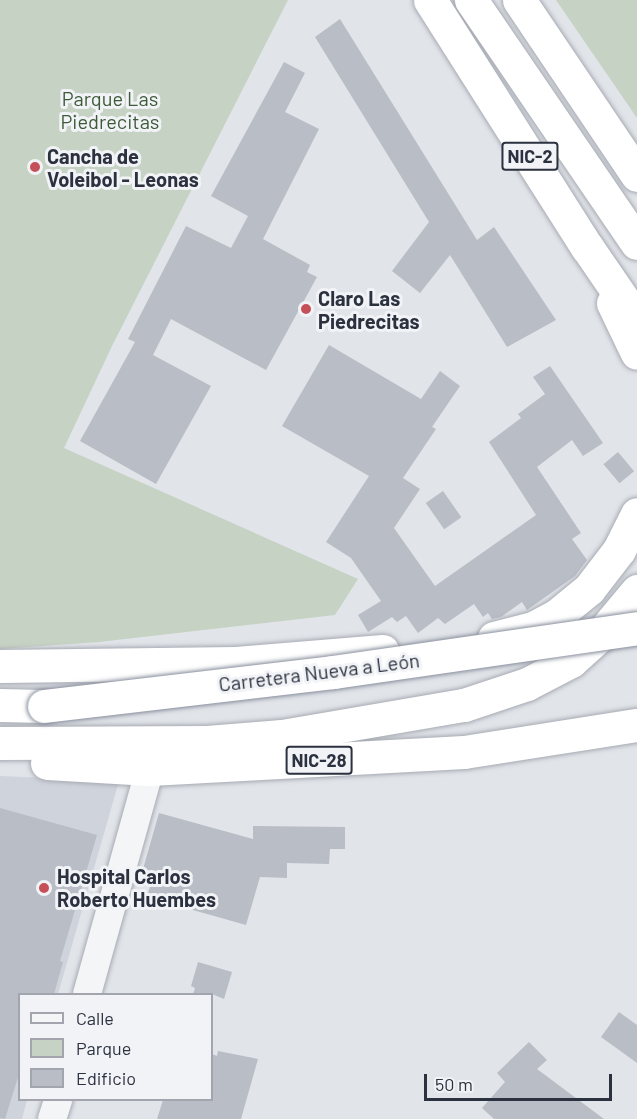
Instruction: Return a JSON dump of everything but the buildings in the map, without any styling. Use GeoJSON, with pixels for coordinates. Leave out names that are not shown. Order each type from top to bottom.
{"type":"FeatureCollection","features":[{"type":"Feature","properties":{"kind":"highway","name":"NIC-2"},"geometry":{"type":"LineString","coordinates":[[430,0],[586,247],[637,320]]}},
{"type":"Feature","properties":{"kind":"highway"},"geometry":{"type":"LineString","coordinates":[[519,0],[637,175]]}},
{"type":"Feature","properties":{"kind":"highway"},"geometry":{"type":"LineString","coordinates":[[474,4],[637,243]]}},
{"type":"Feature","properties":{"kind":"highway"},"geometry":{"type":"LineString","coordinates":[[586,247],[637,352]]}},
{"type":"Feature","properties":{"kind":"highway"},"geometry":{"type":"LineString","coordinates":[[0,666],[237,663],[504,637],[533,628],[556,616],[588,590],[619,550],[637,513]]}},
{"type":"Feature","properties":{"kind":"highway"},"geometry":{"type":"LineString","coordinates":[[0,743],[207,742],[282,736],[464,705],[494,697],[527,684],[571,661],[601,634],[637,591]]}},
{"type":"Feature","properties":{"kind":"highway","name":"Carretera Nueva a León"},"geometry":{"type":"LineString","coordinates":[[0,705],[44,706],[333,672],[637,628]]}},
{"type":"Feature","properties":{"kind":"highway","name":"NIC-28"},"geometry":{"type":"LineString","coordinates":[[0,760],[150,769],[464,752],[637,725]]}},
{"type":"Feature","properties":{"kind":"street"},"geometry":{"type":"LineString","coordinates":[[87,993],[150,769]]}},
{"type":"Feature","properties":{"kind":"street"},"geometry":{"type":"LineString","coordinates":[[52,1119],[58,1101]]}},
{"type":"Feature","properties":{"kind":"shaded area","name":"Hospital Carlos Roberto Huembes"},"geometry":{"type":"Polygon","coordinates":[[[0,776],[119,781],[58,993],[18,993],[18,1101],[27,1101],[22,1119],[0,1119],[0,776]]]}},
{"type":"Feature","properties":{"kind":"green space","name":"Parque Las Piedrecitas"},"geometry":{"type":"Polygon","coordinates":[[[0,0],[288,0],[112,346],[64,448],[358,579],[335,615],[99,642],[0,649],[0,0]]]}},
{"type":"Feature","properties":{"kind":"green space"},"geometry":{"type":"Polygon","coordinates":[[[556,0],[637,0],[637,118],[556,0]]]}},
{"type":"Feature","properties":{"kind":"place","name":"Cancha de Voleibol - Leonas"},"geometry":{"type":"Point","coordinates":[35,167]}},
{"type":"Feature","properties":{"kind":"place","name":"Claro Las Piedrecitas"},"geometry":{"type":"Point","coordinates":[306,309]}},
{"type":"Feature","properties":{"kind":"place","name":"Hospital Carlos Roberto Huembes"},"geometry":{"type":"Point","coordinates":[44,888]}}]}
